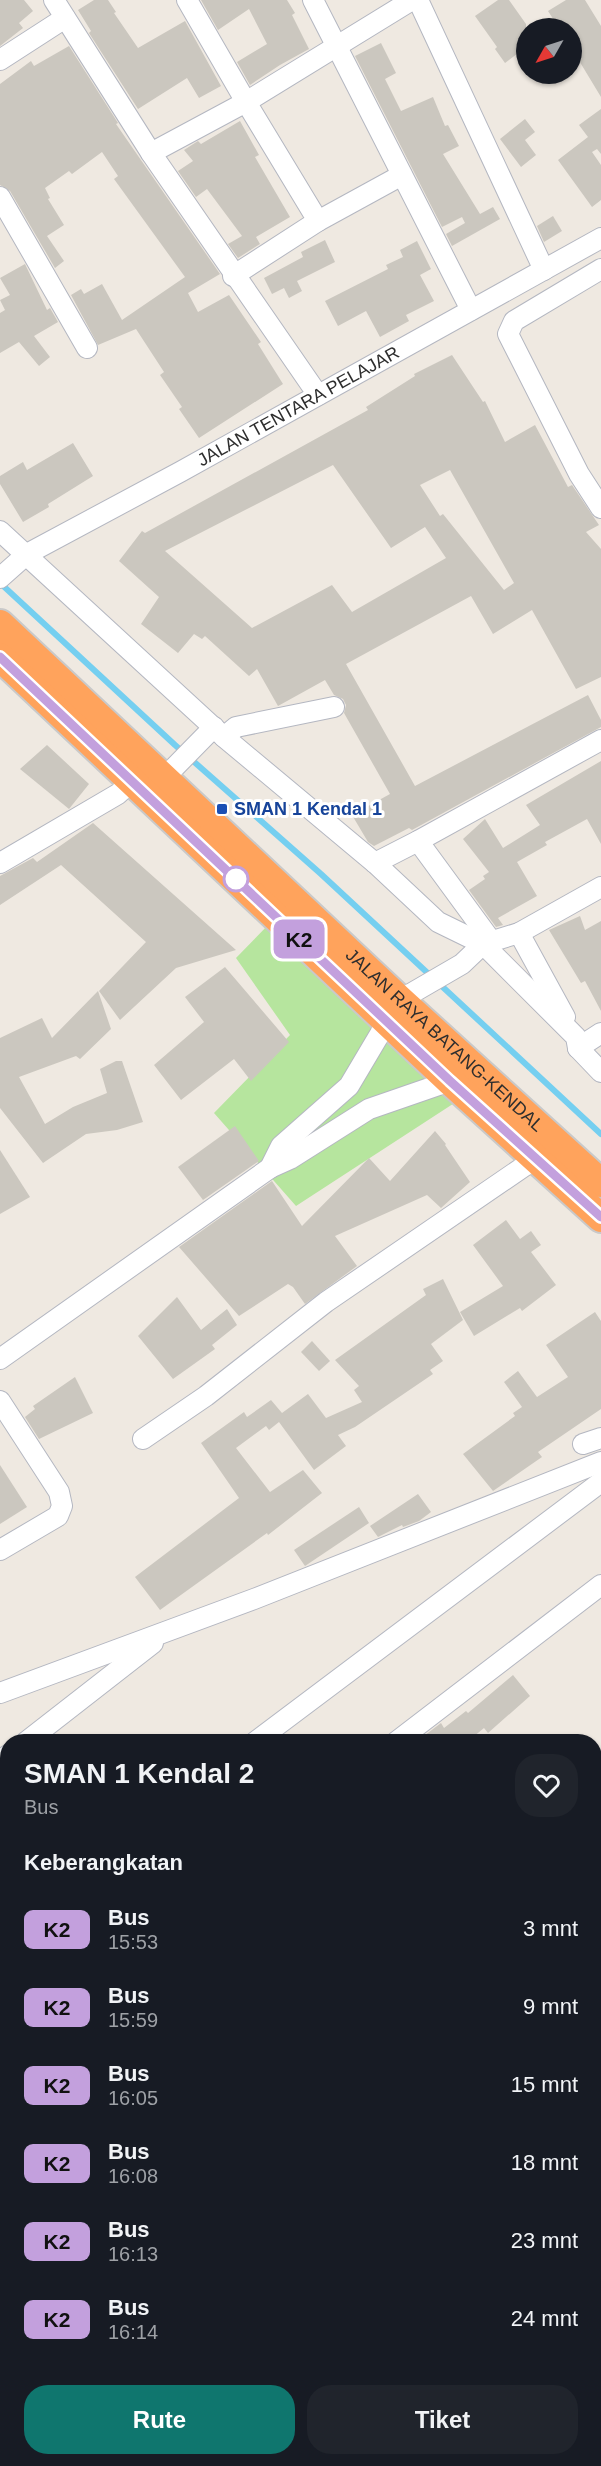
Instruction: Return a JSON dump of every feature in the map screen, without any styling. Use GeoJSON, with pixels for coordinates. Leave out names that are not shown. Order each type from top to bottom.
{"type":"FeatureCollection","features":[{"type":"Feature","properties":{"kind":"highway","name":"JALAN RAYA BATANG-KENDAL"},"geometry":{"type":"LineString","coordinates":[[0,624],[172,770],[394,1011],[450,1081],[547,1152],[601,1183]]}},
{"type":"Feature","properties":{"kind":"highway","name":"JALAN RAYA BATANG-KENDAL"},"geometry":{"type":"LineString","coordinates":[[0,657],[132,781],[394,1011],[547,1152],[601,1218]]}},
{"type":"Feature","properties":{"kind":"street"},"geometry":{"type":"LineString","coordinates":[[54,0],[151,153],[233,276],[318,396]]}},
{"type":"Feature","properties":{"kind":"street"},"geometry":{"type":"LineString","coordinates":[[187,0],[318,221]]}},
{"type":"Feature","properties":{"kind":"street"},"geometry":{"type":"LineString","coordinates":[[312,0],[471,310]]}},
{"type":"Feature","properties":{"kind":"street"},"geometry":{"type":"LineString","coordinates":[[151,153],[246,102],[412,0]]}},
{"type":"Feature","properties":{"kind":"street"},"geometry":{"type":"LineString","coordinates":[[418,0],[544,270]]}},
{"type":"Feature","properties":{"kind":"street"},"geometry":{"type":"LineString","coordinates":[[0,60],[65,18]]}},
{"type":"Feature","properties":{"kind":"street"},"geometry":{"type":"LineString","coordinates":[[233,276],[318,221],[402,175]]}},
{"type":"Feature","properties":{"kind":"street"},"geometry":{"type":"LineString","coordinates":[[0,197],[87,348]]}},
{"type":"Feature","properties":{"kind":"street","name":"JALAN TENTARA PELAJAR"},"geometry":{"type":"LineString","coordinates":[[0,578],[23,557],[601,238]]}},
{"type":"Feature","properties":{"kind":"street"},"geometry":{"type":"LineString","coordinates":[[601,269],[514,321],[508,334],[579,474],[601,508]]}},
{"type":"Feature","properties":{"kind":"street"},"geometry":{"type":"LineString","coordinates":[[0,531],[23,557],[215,733],[375,863],[438,922],[487,943]]}},
{"type":"Feature","properties":{"kind":"street"},"geometry":{"type":"LineString","coordinates":[[172,770],[215,733],[334,707]]}},
{"type":"Feature","properties":{"kind":"street"},"geometry":{"type":"LineString","coordinates":[[375,863],[418,842],[601,740]]}},
{"type":"Feature","properties":{"kind":"street"},"geometry":{"type":"LineString","coordinates":[[0,863],[118,794],[132,781]]}},
{"type":"Feature","properties":{"kind":"street"},"geometry":{"type":"LineString","coordinates":[[418,842],[487,943],[601,1072]]}},
{"type":"Feature","properties":{"kind":"street"},"geometry":{"type":"LineString","coordinates":[[270,1168],[281,1146],[349,1086],[394,1011],[430,983],[462,964],[487,943],[519,933],[601,887]]}},
{"type":"Feature","properties":{"kind":"street"},"geometry":{"type":"LineString","coordinates":[[519,933],[577,1043]]}},
{"type":"Feature","properties":{"kind":"street"},"geometry":{"type":"LineString","coordinates":[[577,1043],[601,1034]]}},
{"type":"Feature","properties":{"kind":"street"},"geometry":{"type":"LineString","coordinates":[[0,1359],[270,1168],[290,1159],[369,1109],[450,1081]]}},
{"type":"Feature","properties":{"kind":"street"},"geometry":{"type":"LineString","coordinates":[[349,1086],[369,1109]]}},
{"type":"Feature","properties":{"kind":"street"},"geometry":{"type":"LineString","coordinates":[[143,1439],[206,1396],[326,1302],[547,1152]]}},
{"type":"Feature","properties":{"kind":"street"},"geometry":{"type":"LineString","coordinates":[[0,1401],[59,1492],[62,1506],[58,1516],[0,1550]]}},
{"type":"Feature","properties":{"kind":"street"},"geometry":{"type":"LineString","coordinates":[[0,1694],[601,1462]]}},
{"type":"Feature","properties":{"kind":"street"},"geometry":{"type":"LineString","coordinates":[[266,1734],[601,1482]]}},
{"type":"Feature","properties":{"kind":"street"},"geometry":{"type":"LineString","coordinates":[[406,1734],[601,1585]]}},
{"type":"Feature","properties":{"kind":"street"},"geometry":{"type":"LineString","coordinates":[[36,1734],[170,1630]]}},
{"type":"Feature","properties":{"kind":"green space"},"geometry":{"type":"Polygon","coordinates":[[[271,922],[459,1100],[296,1206],[214,1113],[290,1035],[236,958],[271,922]]]}},
{"type":"Feature","properties":{"kind":"building"},"geometry":{"type":"Polygon","coordinates":[[[0,0],[24,0],[33,11],[19,23],[23,28],[0,46],[0,0]]]}},
{"type":"Feature","properties":{"kind":"building"},"geometry":{"type":"Polygon","coordinates":[[[94,0],[108,0],[116,12],[114,13],[138,48],[185,21],[221,86],[199,98],[187,78],[138,109],[89,33],[91,31],[78,10],[94,0]]]}},
{"type":"Feature","properties":{"kind":"building"},"geometry":{"type":"Polygon","coordinates":[[[201,0],[287,0],[295,13],[292,15],[309,49],[250,85],[237,62],[267,44],[249,9],[218,30],[201,0]]]}},
{"type":"Feature","properties":{"kind":"building"},"geometry":{"type":"Polygon","coordinates":[[[498,0],[509,0],[522,18],[516,18],[516,55],[505,63],[495,49],[497,47],[475,16],[498,0]]]}},
{"type":"Feature","properties":{"kind":"building"},"geometry":{"type":"Polygon","coordinates":[[[566,0],[585,0],[601,26],[601,97],[582,66],[582,18],[553,18],[548,11],[566,0]]]}},
{"type":"Feature","properties":{"kind":"building"},"geometry":{"type":"Polygon","coordinates":[[[381,43],[396,73],[385,79],[401,111],[433,97],[445,126],[448,125],[459,146],[443,154],[480,214],[493,207],[500,219],[452,246],[446,234],[465,223],[462,217],[442,227],[355,56],[381,43]]]}},
{"type":"Feature","properties":{"kind":"building"},"geometry":{"type":"Polygon","coordinates":[[[69,46],[118,123],[116,124],[220,274],[188,293],[198,312],[229,295],[261,342],[258,344],[283,384],[199,438],[179,409],[182,407],[160,375],[164,372],[136,329],[98,345],[71,295],[81,289],[84,294],[102,284],[122,320],[185,277],[114,179],[118,176],[102,152],[72,174],[69,171],[45,188],[50,198],[48,199],[64,225],[47,236],[64,261],[55,268],[10,191],[0,185],[0,84],[31,61],[34,66],[69,46]]]}},
{"type":"Feature","properties":{"kind":"building"},"geometry":{"type":"Polygon","coordinates":[[[601,109],[601,154],[597,149],[592,152],[601,165],[601,200],[592,207],[558,160],[588,137],[579,125],[601,109]]]}},
{"type":"Feature","properties":{"kind":"building"},"geometry":{"type":"Polygon","coordinates":[[[525,119],[535,132],[525,140],[536,155],[521,167],[500,139],[525,119]]]}},
{"type":"Feature","properties":{"kind":"building"},"geometry":{"type":"Polygon","coordinates":[[[240,121],[259,155],[255,157],[290,217],[256,237],[260,244],[238,258],[228,244],[242,236],[207,189],[196,197],[178,171],[193,161],[184,150],[198,141],[201,144],[240,121]]]}},
{"type":"Feature","properties":{"kind":"building"},"geometry":{"type":"Polygon","coordinates":[[[553,216],[562,231],[544,242],[537,226],[553,216]]]}},
{"type":"Feature","properties":{"kind":"building"},"geometry":{"type":"Polygon","coordinates":[[[325,240],[335,262],[297,281],[302,291],[289,298],[284,288],[272,294],[264,278],[303,257],[301,252],[325,240]]]}},
{"type":"Feature","properties":{"kind":"building"},"geometry":{"type":"Polygon","coordinates":[[[417,241],[431,269],[420,275],[434,301],[406,315],[409,321],[380,337],[366,311],[338,326],[325,301],[388,269],[386,265],[403,257],[400,250],[417,241]]]}},
{"type":"Feature","properties":{"kind":"building"},"geometry":{"type":"Polygon","coordinates":[[[25,264],[47,310],[50,308],[58,322],[34,336],[50,357],[39,366],[19,342],[0,353],[0,313],[5,310],[0,300],[10,295],[0,278],[25,264]]]}},
{"type":"Feature","properties":{"kind":"building"},"geometry":{"type":"Polygon","coordinates":[[[452,355],[483,402],[485,401],[505,442],[535,425],[568,487],[572,485],[599,525],[586,532],[601,549],[601,677],[576,689],[532,610],[493,634],[471,596],[346,664],[415,786],[588,695],[601,720],[601,727],[412,830],[409,828],[374,846],[368,842],[352,815],[390,794],[344,713],[346,705],[343,699],[334,695],[325,680],[278,706],[257,669],[249,676],[205,636],[202,639],[194,634],[178,653],[141,624],[159,597],[119,561],[142,531],[145,533],[368,410],[366,407],[415,376],[414,374],[452,355]],[[333,465],[165,551],[252,628],[332,585],[352,612],[446,558],[425,527],[391,548],[333,465]],[[450,470],[420,485],[440,516],[443,514],[504,590],[514,583],[450,470]]]}},
{"type":"Feature","properties":{"kind":"building"},"geometry":{"type":"Polygon","coordinates":[[[73,443],[93,476],[23,522],[0,484],[0,476],[23,462],[27,470],[73,443]]]}},
{"type":"Feature","properties":{"kind":"building"},"geometry":{"type":"Polygon","coordinates":[[[47,745],[89,784],[69,809],[20,769],[47,745]]]}},
{"type":"Feature","properties":{"kind":"building"},"geometry":{"type":"Polygon","coordinates":[[[601,761],[601,844],[587,819],[545,842],[547,845],[517,862],[537,896],[498,918],[503,925],[496,927],[469,890],[485,879],[483,876],[489,872],[463,839],[485,819],[503,848],[540,825],[526,805],[601,761]]]}},
{"type":"Feature","properties":{"kind":"building"},"geometry":{"type":"Polygon","coordinates":[[[93,823],[236,950],[176,968],[120,1020],[99,991],[146,942],[61,865],[0,905],[0,876],[33,858],[37,862],[93,823]]]}},
{"type":"Feature","properties":{"kind":"building"},"geometry":{"type":"Polygon","coordinates":[[[580,916],[585,930],[601,921],[601,1011],[585,981],[581,983],[549,930],[580,916]]]}},
{"type":"Feature","properties":{"kind":"building"},"geometry":{"type":"Polygon","coordinates":[[[225,967],[289,1042],[251,1081],[234,1059],[181,1100],[154,1065],[204,1022],[185,997],[225,967]]]}},
{"type":"Feature","properties":{"kind":"building"},"geometry":{"type":"Polygon","coordinates":[[[98,991],[111,1029],[80,1059],[76,1056],[19,1077],[45,1124],[73,1107],[107,1093],[100,1069],[116,1061],[122,1061],[143,1122],[117,1130],[86,1134],[43,1163],[0,1108],[0,1038],[42,1018],[52,1038],[98,991]]]}},
{"type":"Feature","properties":{"kind":"building"},"geometry":{"type":"Polygon","coordinates":[[[235,1126],[259,1161],[203,1200],[178,1167],[235,1126]]]}},
{"type":"Feature","properties":{"kind":"building"},"geometry":{"type":"Polygon","coordinates":[[[435,1131],[470,1182],[441,1208],[427,1195],[335,1236],[357,1266],[305,1304],[293,1287],[288,1284],[239,1316],[179,1247],[272,1181],[302,1226],[369,1158],[390,1181],[435,1131]]]}},
{"type":"Feature","properties":{"kind":"building"},"geometry":{"type":"Polygon","coordinates":[[[0,1150],[30,1197],[0,1214],[0,1150]]]}},
{"type":"Feature","properties":{"kind":"building"},"geometry":{"type":"Polygon","coordinates":[[[506,1220],[520,1239],[531,1231],[541,1245],[531,1252],[556,1285],[522,1311],[520,1308],[474,1336],[460,1312],[503,1286],[473,1245],[506,1220]]]}},
{"type":"Feature","properties":{"kind":"building"},"geometry":{"type":"Polygon","coordinates":[[[443,1279],[463,1320],[431,1344],[443,1361],[430,1370],[433,1374],[355,1427],[338,1435],[346,1446],[314,1470],[279,1422],[269,1430],[266,1426],[236,1448],[270,1492],[303,1470],[322,1493],[268,1535],[267,1533],[160,1610],[135,1577],[239,1498],[201,1443],[244,1412],[247,1417],[271,1400],[282,1413],[308,1394],[326,1418],[362,1402],[354,1390],[359,1386],[335,1360],[426,1295],[423,1289],[443,1279]]]}},
{"type":"Feature","properties":{"kind":"building"},"geometry":{"type":"Polygon","coordinates":[[[177,1297],[201,1330],[227,1309],[237,1325],[212,1345],[215,1349],[173,1379],[138,1336],[177,1297]]]}},
{"type":"Feature","properties":{"kind":"building"},"geometry":{"type":"Polygon","coordinates":[[[595,1312],[601,1321],[601,1409],[538,1452],[542,1457],[493,1491],[463,1454],[515,1416],[513,1413],[522,1407],[504,1382],[518,1371],[537,1397],[568,1377],[546,1345],[595,1312]]]}},
{"type":"Feature","properties":{"kind":"building"},"geometry":{"type":"Polygon","coordinates":[[[312,1341],[330,1361],[319,1371],[301,1352],[312,1341]]]}},
{"type":"Feature","properties":{"kind":"building"},"geometry":{"type":"Polygon","coordinates":[[[75,1377],[93,1413],[39,1439],[25,1417],[35,1409],[33,1406],[75,1377]]]}},
{"type":"Feature","properties":{"kind":"building"},"geometry":{"type":"Polygon","coordinates":[[[0,1465],[27,1507],[0,1524],[0,1465]]]}},
{"type":"Feature","properties":{"kind":"building"},"geometry":{"type":"Polygon","coordinates":[[[418,1494],[431,1512],[419,1521],[403,1527],[402,1525],[378,1537],[370,1526],[418,1494]]]}},
{"type":"Feature","properties":{"kind":"building"},"geometry":{"type":"Polygon","coordinates":[[[359,1507],[369,1523],[305,1566],[294,1550],[359,1507]]]}},
{"type":"Feature","properties":{"kind":"building"},"geometry":{"type":"Polygon","coordinates":[[[513,1675],[530,1696],[488,1733],[484,1728],[477,1734],[427,1734],[441,1723],[444,1728],[466,1711],[468,1713],[513,1675]]]}},
{"type":"Feature","properties":{"kind":"waterway"},"geometry":{"type":"LineString","coordinates":[[0,583],[175,745],[321,874],[601,1134]]}},
{"type":"Feature","properties":{"kind":"bus line","name":"K2"},"geometry":{"type":"LineString","coordinates":[[0,657],[450,1081],[601,1217]]}},
{"type":"Feature","properties":{"kind":"place","name":"SMAN 1 Kendal 1"},"geometry":{"type":"Point","coordinates":[222,809]}}]}
